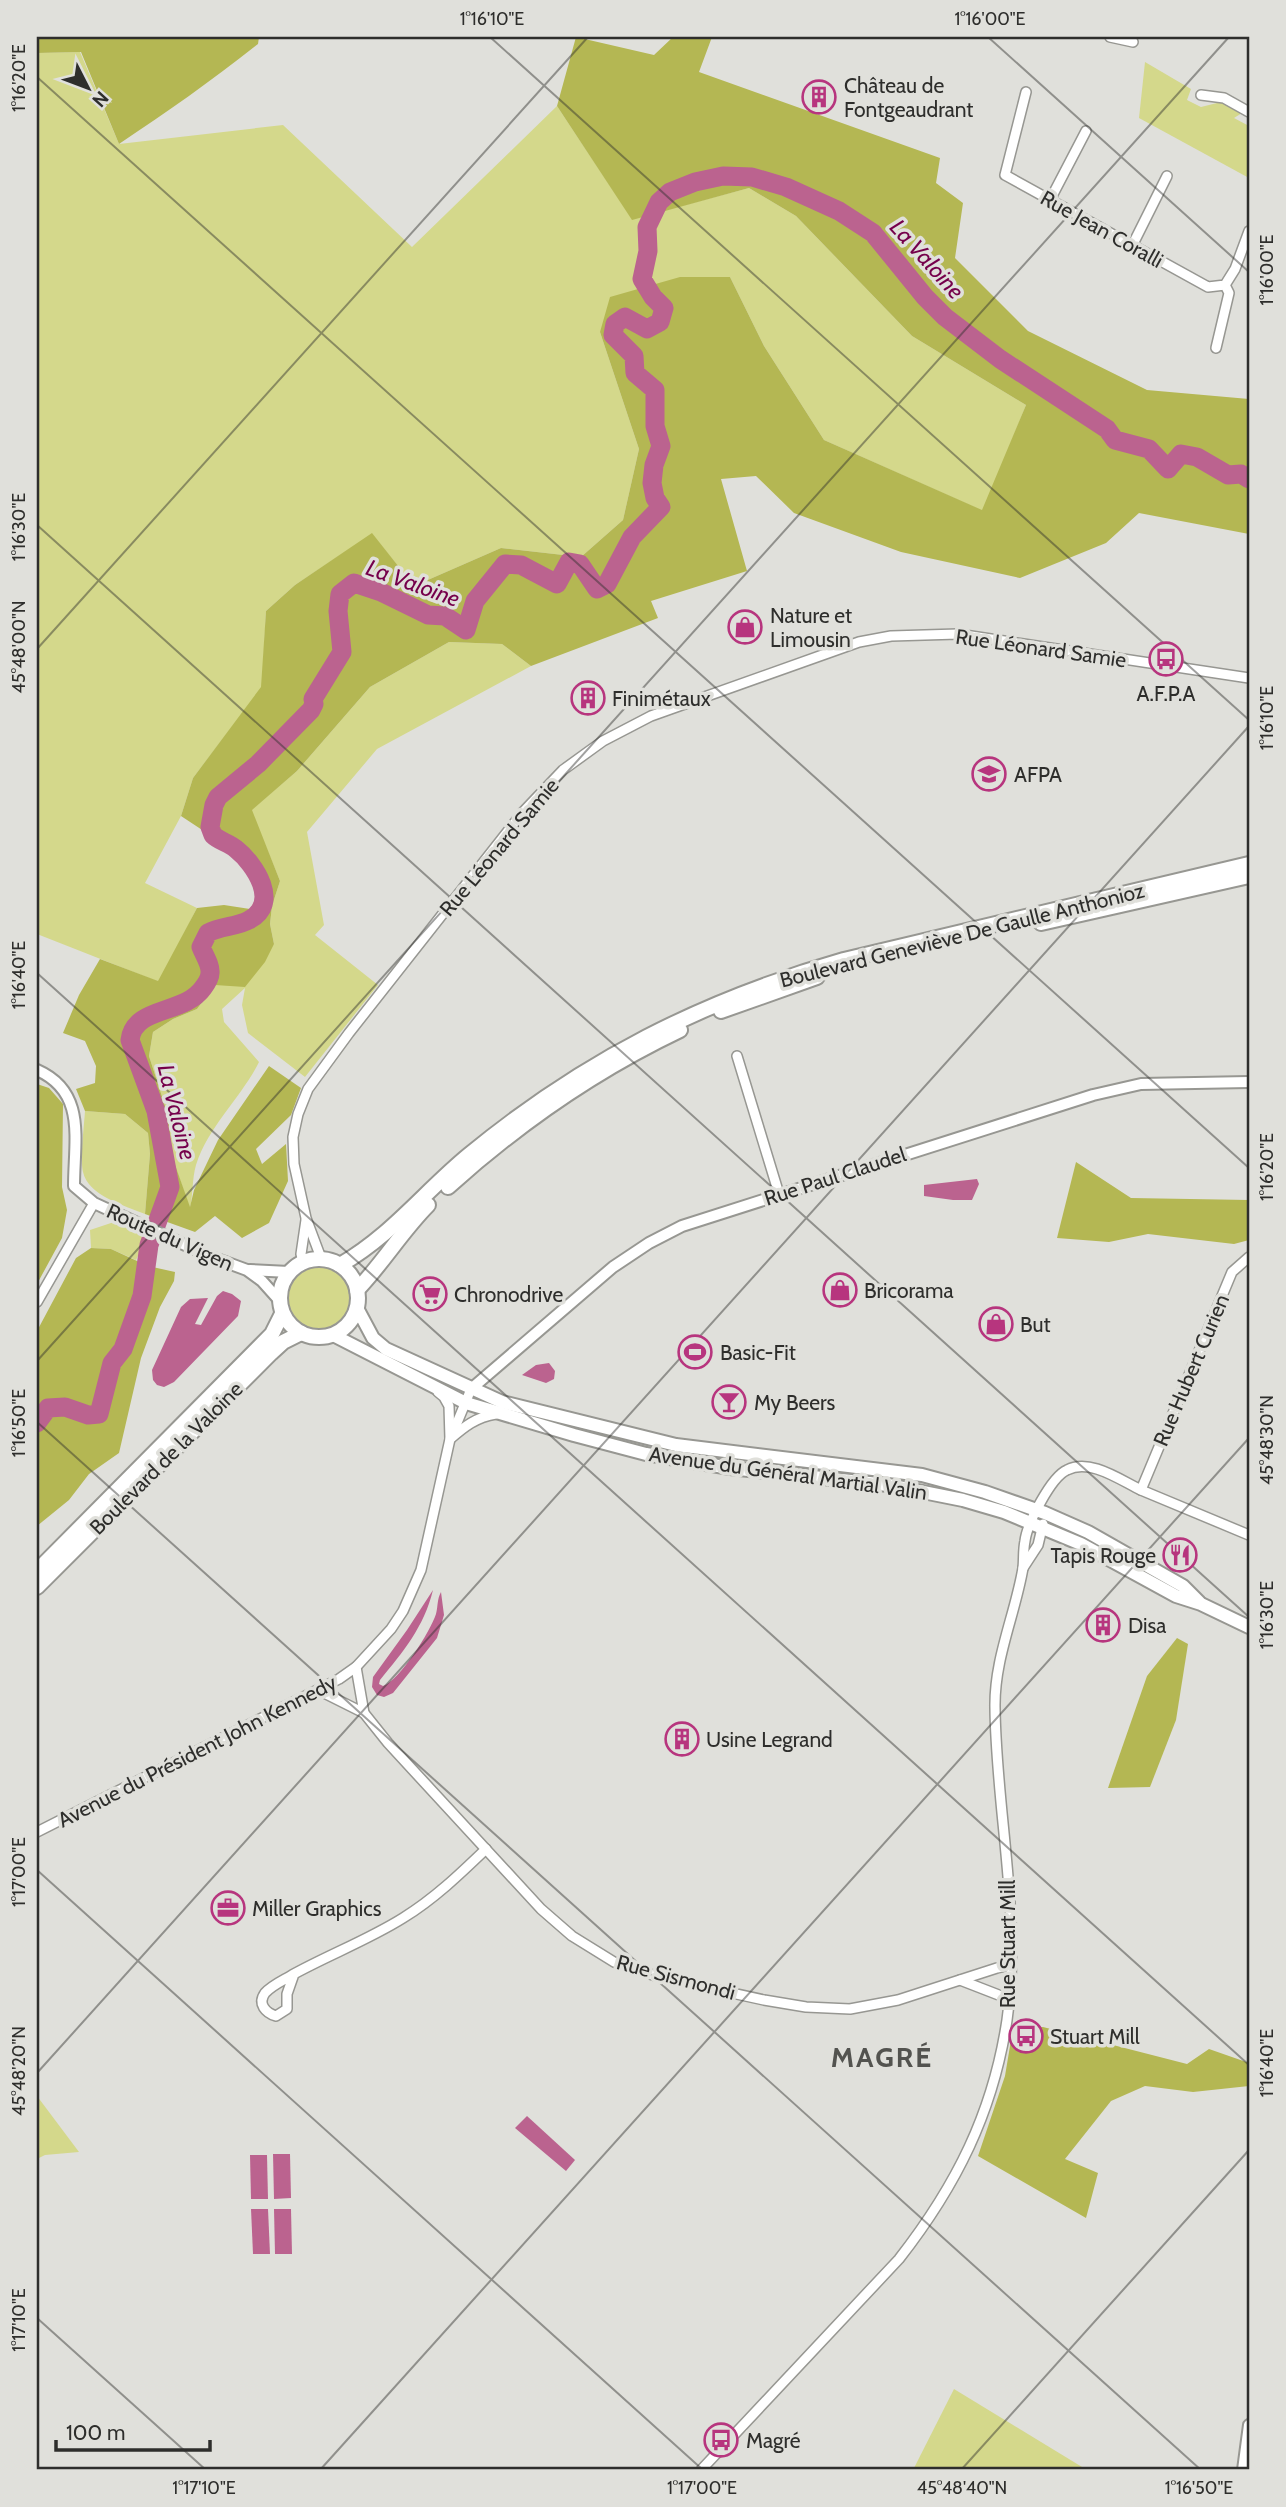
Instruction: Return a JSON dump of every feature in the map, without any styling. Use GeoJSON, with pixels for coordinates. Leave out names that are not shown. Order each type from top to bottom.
{"type":"FeatureCollection","features":[{"type":"Feature","properties":{"kind":"main road","name":"Boulevard Geneviève De Gaulle Anthonioz"},"geometry":{"type":"LineString","coordinates":[[340,1265],[379,1240],[468,1156],[533,1106],[583,1072],[645,1036],[696,1012],[790,975],[844,960],[1249,864]]}},
{"type":"Feature","properties":{"kind":"main road","name":"Boulevard Geneviève De Gaulle Anthonioz"},"geometry":{"type":"LineString","coordinates":[[357,1290],[426,1207],[513,1133],[618,1062],[716,1013],[799,982],[847,968],[1249,876]]}},
{"type":"Feature","properties":{"kind":"main road"},"geometry":{"type":"LineString","coordinates":[[321,1258],[340,1265],[351,1275],[357,1290],[357,1308],[349,1323],[333,1335],[314,1338],[300,1333],[290,1325],[281,1307],[282,1282],[289,1272],[303,1262],[321,1258]]}},
{"type":"Feature","properties":{"kind":"main road","name":"Boulevard de la Valoine"},"geometry":{"type":"LineString","coordinates":[[37,1571],[272,1334],[281,1307]]}},
{"type":"Feature","properties":{"kind":"main road","name":"Avenue du Général Martial Valin"},"geometry":{"type":"LineString","coordinates":[[357,1308],[373,1338],[386,1349],[502,1402],[676,1445],[922,1475],[985,1492],[1038,1518]]}},
{"type":"Feature","properties":{"kind":"main road","name":"Boulevard de la Valoine"},"geometry":{"type":"LineString","coordinates":[[37,1587],[271,1353],[283,1342],[300,1333]]}},
{"type":"Feature","properties":{"kind":"main road","name":"Avenue du Général Martial Valin"},"geometry":{"type":"LineString","coordinates":[[333,1335],[463,1401],[500,1414],[646,1454],[730,1468],[888,1485],[964,1500],[1088,1532],[1176,1582],[1201,1604],[1249,1627]]}},
{"type":"Feature","properties":{"kind":"street"},"geometry":{"type":"LineString","coordinates":[[1110,37],[1133,42]]}},
{"type":"Feature","properties":{"kind":"street","name":"Rue Jean Coralli"},"geometry":{"type":"LineString","coordinates":[[1026,92],[1005,175],[1208,288],[1225,285]]}},
{"type":"Feature","properties":{"kind":"street"},"geometry":{"type":"LineString","coordinates":[[1201,95],[1224,98],[1249,112]]}},
{"type":"Feature","properties":{"kind":"street"},"geometry":{"type":"LineString","coordinates":[[1050,200],[1086,131]]}},
{"type":"Feature","properties":{"kind":"street"},"geometry":{"type":"LineString","coordinates":[[1132,246],[1167,176]]}},
{"type":"Feature","properties":{"kind":"street"},"geometry":{"type":"LineString","coordinates":[[1216,348],[1229,293],[1225,285],[1235,270],[1249,231]]}},
{"type":"Feature","properties":{"kind":"street","name":"Rue Léonard Samie"},"geometry":{"type":"LineString","coordinates":[[306,1218],[294,1164],[293,1137],[308,1089],[523,813],[563,770],[603,741],[651,716],[859,642],[891,636],[958,634],[1249,678]]}},
{"type":"Feature","properties":{"kind":"street"},"geometry":{"type":"LineString","coordinates":[[737,1056],[779,1194]]}},
{"type":"Feature","properties":{"kind":"street"},"geometry":{"type":"LineString","coordinates":[[37,1070],[51,1077],[66,1092],[74,1108],[74,1186],[94,1203],[37,1303]]}},
{"type":"Feature","properties":{"kind":"street","name":"Rue Paul Claudel"},"geometry":{"type":"LineString","coordinates":[[471,1389],[613,1267],[649,1243],[682,1226],[1116,1089],[1141,1084],[1249,1082]]}},
{"type":"Feature","properties":{"kind":"street","name":"Route du Vigen"},"geometry":{"type":"LineString","coordinates":[[94,1203],[247,1270],[262,1280],[281,1307]]}},
{"type":"Feature","properties":{"kind":"street"},"geometry":{"type":"LineString","coordinates":[[306,1218],[321,1258]]}},
{"type":"Feature","properties":{"kind":"street"},"geometry":{"type":"LineString","coordinates":[[303,1262],[300,1254],[306,1218]]}},
{"type":"Feature","properties":{"kind":"street","name":"Rue Hubert Curien"},"geometry":{"type":"LineString","coordinates":[[1141,1490],[1233,1272],[1249,1256]]}},
{"type":"Feature","properties":{"kind":"street","name":"Route du Vigen"},"geometry":{"type":"LineString","coordinates":[[247,1270],[289,1272]]}},
{"type":"Feature","properties":{"kind":"street"},"geometry":{"type":"LineString","coordinates":[[423,1382],[444,1396],[451,1419]]}},
{"type":"Feature","properties":{"kind":"street","name":"Avenue du Président John Kennedy"},"geometry":{"type":"LineString","coordinates":[[450,1439],[451,1419],[471,1389]]}},
{"type":"Feature","properties":{"kind":"street","name":"Avenue du Président John Kennedy"},"geometry":{"type":"LineString","coordinates":[[37,1832],[340,1679],[377,1646],[397,1620],[421,1570],[450,1439],[463,1401]]}},
{"type":"Feature","properties":{"kind":"street"},"geometry":{"type":"LineString","coordinates":[[450,1439],[469,1423],[485,1416],[500,1414]]}},
{"type":"Feature","properties":{"kind":"street","name":"Rue Stuart Mill"},"geometry":{"type":"LineString","coordinates":[[1023,1567],[1037,1549],[1038,1518],[1044,1498],[1065,1470],[1078,1466],[1092,1467],[1141,1490]]}},
{"type":"Feature","properties":{"kind":"street"},"geometry":{"type":"LineString","coordinates":[[1141,1490],[1249,1535]]}},
{"type":"Feature","properties":{"kind":"street","name":"Rue Stuart Mill"},"geometry":{"type":"LineString","coordinates":[[701,2470],[885,2274],[928,2222],[962,2166],[982,2120],[998,2067],[1009,1999],[1011,1965],[995,1706],[1003,1643],[1023,1567],[1025,1539],[1038,1518]]}},
{"type":"Feature","properties":{"kind":"street","name":"Rue Sismondi"},"geometry":{"type":"LineString","coordinates":[[356,1667],[364,1713]]}},
{"type":"Feature","properties":{"kind":"street","name":"Rue Sismondi"},"geometry":{"type":"LineString","coordinates":[[318,1690],[364,1713],[388,1743],[541,1909],[572,1936],[614,1962],[659,1977],[772,2001],[806,2007],[850,2009],[898,2000],[1011,1965]]}},
{"type":"Feature","properties":{"kind":"street"},"geometry":{"type":"LineString","coordinates":[[294,1975],[287,1994],[287,2009],[276,2017],[269,2014],[263,2009],[264,1995],[270,1988],[294,1975],[403,1919],[450,1884],[486,1849]]}},
{"type":"Feature","properties":{"kind":"street"},"geometry":{"type":"LineString","coordinates":[[960,1980],[1009,1999]]}},
{"type":"Feature","properties":{"kind":"street"},"geometry":{"type":"LineString","coordinates":[[1243,2470],[1247,2457],[1249,2425]]}},
{"type":"Feature","properties":{"kind":"green space"},"geometry":{"type":"Polygon","coordinates":[[[80,52],[119,144],[283,125],[412,247],[557,106],[632,219],[749,188],[796,216],[912,336],[1026,405],[983,511],[824,440],[764,346],[730,277],[600,332],[639,449],[623,520],[581,557],[501,548],[414,586],[372,534],[295,585],[266,611],[262,687],[193,778],[181,816],[145,883],[197,908],[159,982],[37,934],[37,53],[80,52]]]}},
{"type":"Feature","properties":{"kind":"green space"},"geometry":{"type":"Polygon","coordinates":[[[1145,62],[1191,89],[1187,100],[1201,107],[1221,102],[1242,113],[1234,118],[1249,126],[1249,178],[1139,118],[1145,62]]]}},
{"type":"Feature","properties":{"kind":"green space"},"geometry":{"type":"Polygon","coordinates":[[[449,642],[502,644],[531,666],[377,749],[307,832],[324,925],[315,935],[378,985],[305,1077],[248,1033],[242,1005],[245,988],[222,1009],[224,1022],[259,1062],[202,1151],[196,1165],[190,1209],[173,1159],[168,1115],[149,1056],[153,1032],[173,1019],[197,1009],[215,985],[274,944],[270,924],[272,906],[280,881],[251,810],[297,771],[370,687],[449,642]]]}},
{"type":"Feature","properties":{"kind":"green space"},"geometry":{"type":"Polygon","coordinates":[[[85,1111],[125,1114],[148,1133],[150,1154],[145,1214],[100,1194],[86,1180],[82,1159],[85,1111]]]}},
{"type":"Feature","properties":{"kind":"green space"},"geometry":{"type":"Polygon","coordinates":[[[114,1222],[147,1237],[136,1260],[111,1249],[91,1248],[90,1230],[114,1222]]]}},
{"type":"Feature","properties":{"kind":"green space"},"geometry":{"type":"Polygon","coordinates":[[[312,1264],[326,1264],[338,1269],[347,1278],[352,1297],[350,1310],[343,1321],[326,1330],[312,1330],[300,1325],[291,1316],[286,1304],[286,1290],[291,1278],[300,1269],[312,1264]]]}},
{"type":"Feature","properties":{"kind":"green space"},"geometry":{"type":"Polygon","coordinates":[[[37,2096],[79,2152],[45,2155],[37,2159],[37,2096]]]}},
{"type":"Feature","properties":{"kind":"green space"},"geometry":{"type":"Polygon","coordinates":[[[954,2389],[1087,2470],[913,2470],[954,2389]]]}},
{"type":"Feature","properties":{"kind":"shaded area"},"geometry":{"type":"Polygon","coordinates":[[[37,37],[259,37],[258,44],[190,96],[119,144],[81,52],[37,53],[37,37]]]}},
{"type":"Feature","properties":{"kind":"shaded area"},"geometry":{"type":"Polygon","coordinates":[[[576,37],[654,55],[673,37],[712,37],[699,72],[940,158],[936,183],[963,203],[955,258],[1028,331],[1147,390],[1249,399],[1249,534],[1139,513],[1106,543],[1020,578],[901,552],[794,513],[756,476],[721,479],[747,571],[651,601],[658,618],[531,666],[502,644],[449,642],[370,687],[297,771],[252,810],[280,881],[272,906],[270,924],[274,944],[265,962],[245,987],[215,985],[197,1009],[173,1019],[153,1032],[149,1056],[168,1115],[173,1159],[190,1207],[194,1190],[218,1140],[269,1066],[301,1088],[291,1115],[256,1149],[262,1164],[286,1144],[288,1181],[269,1223],[242,1238],[215,1216],[195,1232],[145,1214],[150,1154],[148,1133],[125,1114],[85,1111],[76,1089],[95,1083],[96,1066],[85,1041],[63,1033],[79,995],[100,959],[158,981],[197,908],[224,905],[250,909],[258,896],[263,870],[181,816],[193,778],[261,687],[266,611],[295,585],[372,533],[414,586],[501,548],[581,557],[623,520],[639,449],[600,332],[610,297],[680,277],[730,277],[764,346],[824,440],[982,510],[1026,405],[912,336],[796,216],[749,188],[632,220],[557,106],[576,37]]]}},
{"type":"Feature","properties":{"kind":"shaded area"},"geometry":{"type":"Polygon","coordinates":[[[37,1084],[49,1088],[63,1104],[62,1187],[67,1210],[62,1238],[37,1284],[37,1084]]]}},
{"type":"Feature","properties":{"kind":"shaded area"},"geometry":{"type":"Polygon","coordinates":[[[1076,1162],[1131,1198],[1249,1200],[1249,1240],[1234,1244],[1148,1234],[1109,1242],[1057,1238],[1076,1162]]]}},
{"type":"Feature","properties":{"kind":"shaded area"},"geometry":{"type":"Polygon","coordinates":[[[977,1179],[979,1184],[972,1200],[924,1196],[924,1185],[977,1179]]]}},
{"type":"Feature","properties":{"kind":"shaded area"},"geometry":{"type":"Polygon","coordinates":[[[91,1248],[111,1249],[148,1266],[175,1272],[174,1281],[160,1307],[141,1358],[119,1453],[89,1474],[69,1500],[37,1526],[37,1331],[76,1258],[91,1248]]]}},
{"type":"Feature","properties":{"kind":"shaded area"},"geometry":{"type":"Polygon","coordinates":[[[223,1291],[241,1301],[238,1316],[174,1382],[164,1387],[157,1385],[153,1380],[152,1370],[181,1307],[190,1299],[208,1298],[195,1324],[201,1325],[217,1296],[223,1291]]]}},
{"type":"Feature","properties":{"kind":"shaded area"},"geometry":{"type":"Polygon","coordinates":[[[549,1363],[555,1371],[554,1379],[546,1383],[522,1375],[536,1365],[549,1363]]]}},
{"type":"Feature","properties":{"kind":"shaded area"},"geometry":{"type":"Polygon","coordinates":[[[433,1590],[418,1627],[379,1684],[383,1686],[390,1682],[414,1654],[433,1622],[441,1592],[444,1615],[437,1638],[393,1693],[384,1697],[377,1695],[372,1687],[373,1677],[433,1590]]]}},
{"type":"Feature","properties":{"kind":"shaded area"},"geometry":{"type":"Polygon","coordinates":[[[1177,1638],[1188,1644],[1176,1720],[1150,1787],[1108,1788],[1147,1676],[1177,1638]]]}},
{"type":"Feature","properties":{"kind":"shaded area"},"geometry":{"type":"Polygon","coordinates":[[[1043,2027],[1187,2064],[1209,2049],[1249,2063],[1249,2086],[1193,2092],[1145,2086],[1111,2101],[1065,2159],[1098,2173],[1086,2218],[978,2156],[1005,2076],[1013,2028],[1043,2027]]]}},
{"type":"Feature","properties":{"kind":"shaded area"},"geometry":{"type":"Polygon","coordinates":[[[527,2116],[575,2160],[566,2171],[515,2128],[527,2116]]]}},
{"type":"Feature","properties":{"kind":"shaded area"},"geometry":{"type":"Polygon","coordinates":[[[273,2154],[290,2154],[291,2198],[274,2199],[273,2154]]]}},
{"type":"Feature","properties":{"kind":"shaded area"},"geometry":{"type":"Polygon","coordinates":[[[250,2155],[267,2155],[268,2199],[251,2199],[250,2155]]]}},
{"type":"Feature","properties":{"kind":"shaded area"},"geometry":{"type":"Polygon","coordinates":[[[251,2209],[268,2209],[270,2254],[253,2254],[251,2209]]]}},
{"type":"Feature","properties":{"kind":"shaded area"},"geometry":{"type":"Polygon","coordinates":[[[274,2209],[291,2209],[292,2254],[275,2254],[274,2209]]]}},
{"type":"Feature","properties":{"kind":"waterway","name":"La Valoine"},"geometry":{"type":"LineString","coordinates":[[37,1423],[48,1408],[65,1407],[88,1415],[99,1414],[112,1363],[123,1349],[142,1296],[149,1245],[170,1187],[156,1111],[130,1040],[140,1021],[195,997],[204,986],[210,970],[201,947],[208,933],[249,920],[258,913],[263,904],[262,884],[251,864],[236,849],[213,835],[210,827],[214,805],[218,797],[258,764],[311,710],[313,699],[342,652],[338,611],[340,594],[354,583],[381,592],[428,615],[445,616],[466,630],[475,601],[505,564],[521,565],[557,584],[569,562],[580,564],[597,589],[607,584],[632,537],[661,507],[655,498],[652,483],[654,465],[661,446],[655,426],[655,390],[635,373],[634,356],[613,335],[615,324],[625,317],[647,329],[660,322],[664,308],[653,297],[642,279],[648,251],[647,227],[659,202],[670,192],[695,182],[723,176],[752,177],[786,187],[839,211],[873,233],[925,297],[945,317],[1000,359],[1107,429],[1115,440],[1149,449],[1168,469],[1181,454],[1197,457],[1228,475],[1241,474],[1249,479]]}},
{"type":"Feature","properties":{"kind":"place","name":"Château de Fontgeaudrant"},"geometry":{"type":"Point","coordinates":[819,97]}},
{"type":"Feature","properties":{"kind":"place","name":"Nature et Limousin"},"geometry":{"type":"Point","coordinates":[745,627]}},
{"type":"Feature","properties":{"kind":"place","name":"A.F.P.A"},"geometry":{"type":"Point","coordinates":[1166,659]}},
{"type":"Feature","properties":{"kind":"place","name":"Finimétaux"},"geometry":{"type":"Point","coordinates":[588,698]}},
{"type":"Feature","properties":{"kind":"place","name":"AFPA"},"geometry":{"type":"Point","coordinates":[989,774]}},
{"type":"Feature","properties":{"kind":"place","name":"Bricorama"},"geometry":{"type":"Point","coordinates":[840,1290]}},
{"type":"Feature","properties":{"kind":"place","name":"Chronodrive"},"geometry":{"type":"Point","coordinates":[430,1294]}},
{"type":"Feature","properties":{"kind":"place","name":"But"},"geometry":{"type":"Point","coordinates":[996,1324]}},
{"type":"Feature","properties":{"kind":"place","name":"Basic-Fit"},"geometry":{"type":"Point","coordinates":[695,1352]}},
{"type":"Feature","properties":{"kind":"place","name":"My Beers"},"geometry":{"type":"Point","coordinates":[729,1402]}},
{"type":"Feature","properties":{"kind":"place","name":"Tapis Rouge"},"geometry":{"type":"Point","coordinates":[1180,1555]}},
{"type":"Feature","properties":{"kind":"place","name":"Disa"},"geometry":{"type":"Point","coordinates":[1103,1625]}},
{"type":"Feature","properties":{"kind":"place","name":"Usine Legrand"},"geometry":{"type":"Point","coordinates":[682,1739]}},
{"type":"Feature","properties":{"kind":"place","name":"Miller Graphics"},"geometry":{"type":"Point","coordinates":[228,1908]}},
{"type":"Feature","properties":{"kind":"place","name":"Stuart Mill"},"geometry":{"type":"Point","coordinates":[1026,2036]}},
{"type":"Feature","properties":{"kind":"place","name":"Magré"},"geometry":{"type":"Point","coordinates":[721,2440]}},
{"type":"Feature","properties":{"kind":"district","name":"MAGRÉ"},"geometry":{"type":"Point","coordinates":[882,2057]}}]}
